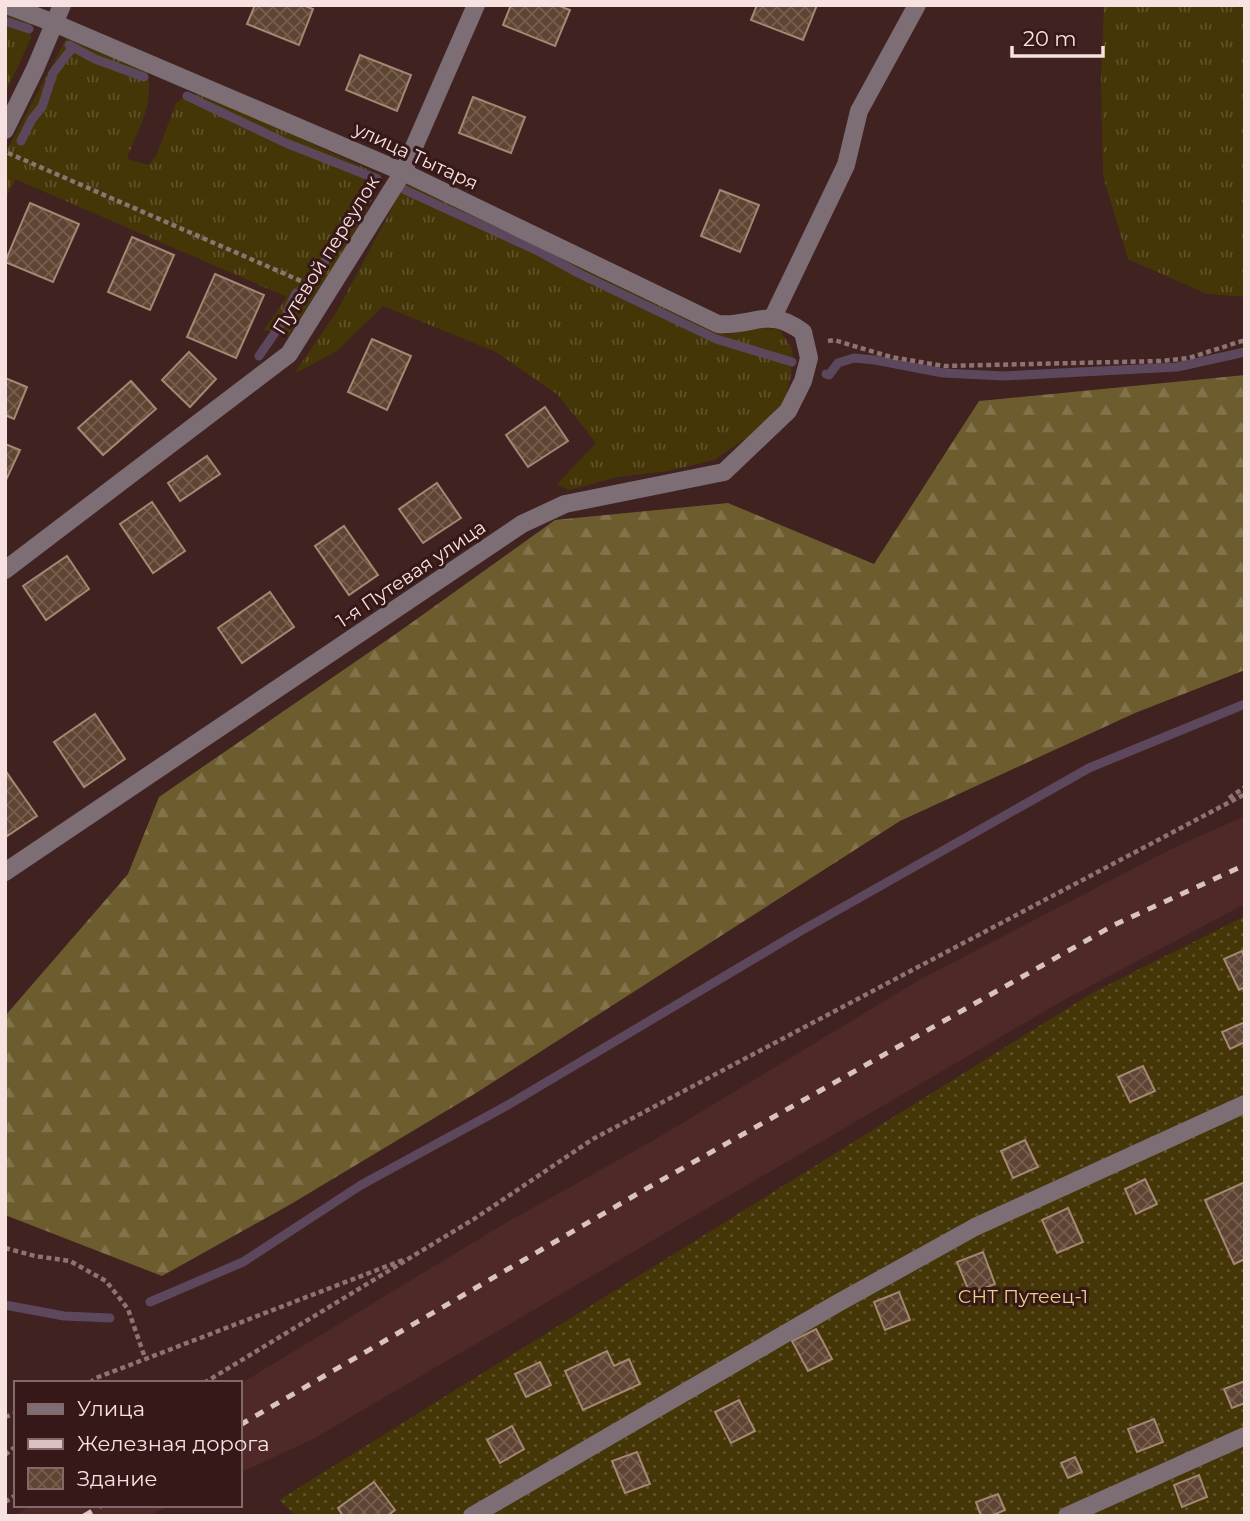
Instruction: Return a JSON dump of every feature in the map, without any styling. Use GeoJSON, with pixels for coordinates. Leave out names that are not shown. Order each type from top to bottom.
{"type":"FeatureCollection","features":[{"type":"Feature","properties":{"kind":"street","name":"улица Тытаря"},"geometry":{"type":"LineString","coordinates":[[7,5],[403,172],[718,324],[735,325],[759,317],[772,319]]}},
{"type":"Feature","properties":{"kind":"street"},"geometry":{"type":"LineString","coordinates":[[5,130],[36,69],[62,5]]}},
{"type":"Feature","properties":{"kind":"street","name":"Путевой переулок"},"geometry":{"type":"LineString","coordinates":[[5,570],[289,354],[403,172],[476,5]]}},
{"type":"Feature","properties":{"kind":"street"},"geometry":{"type":"LineString","coordinates":[[805,339],[788,321],[772,319],[846,165],[859,111],[918,5]]}},
{"type":"Feature","properties":{"kind":"street","name":"1-я Путевая улица"},"geometry":{"type":"LineString","coordinates":[[5,872],[522,524],[565,504],[724,472],[788,411],[803,381],[809,358],[805,339]]}},
{"type":"Feature","properties":{"kind":"street"},"geometry":{"type":"LineString","coordinates":[[472,1516],[975,1227],[1245,1104]]}},
{"type":"Feature","properties":{"kind":"street"},"geometry":{"type":"LineString","coordinates":[[1067,1516],[1245,1436]]}},
{"type":"Feature","properties":{"kind":"path"},"geometry":{"type":"LineString","coordinates":[[5,152],[328,292]]}},
{"type":"Feature","properties":{"kind":"path"},"geometry":{"type":"LineString","coordinates":[[805,339],[834,340],[891,357],[944,366],[1161,361],[1189,358],[1245,340]]}},
{"type":"Feature","properties":{"kind":"path"},"geometry":{"type":"LineString","coordinates":[[1214,809],[1245,787]]}},
{"type":"Feature","properties":{"kind":"path"},"geometry":{"type":"LineString","coordinates":[[207,1381],[474,1219],[593,1139],[1245,794]]}},
{"type":"Feature","properties":{"kind":"path"},"geometry":{"type":"LineString","coordinates":[[5,1248],[70,1261],[106,1281],[128,1309],[145,1359]]}},
{"type":"Feature","properties":{"kind":"path"},"geometry":{"type":"LineString","coordinates":[[89,1381],[414,1256]]}},
{"type":"Feature","properties":{"kind":"path"},"geometry":{"type":"LineString","coordinates":[[92,1381],[96,1378]]}},
{"type":"Feature","properties":{"kind":"shaded area"},"geometry":{"type":"Polygon","coordinates":[[[1245,816],[1245,904],[1062,1001],[315,1438],[242,1472],[242,1383],[497,1228],[654,1140],[921,979],[1171,849],[1245,816]]]}},
{"type":"Feature","properties":{"kind":"shaded area"},"geometry":{"type":"Polygon","coordinates":[[[29,1507],[167,1507],[148,1516],[14,1516],[29,1507]]]}},
{"type":"Feature","properties":{"kind":"green space"},"geometry":{"type":"Polygon","coordinates":[[[1104,5],[1245,5],[1245,297],[1207,294],[1128,259],[1103,176],[1101,77],[1104,5]]]}},
{"type":"Feature","properties":{"kind":"green space"},"geometry":{"type":"Polygon","coordinates":[[[5,12],[30,21],[31,38],[5,94],[5,12]]]}},
{"type":"Feature","properties":{"kind":"green space"},"geometry":{"type":"Polygon","coordinates":[[[67,37],[147,71],[147,106],[127,159],[149,165],[157,154],[176,103],[191,93],[216,100],[381,175],[378,187],[344,251],[288,336],[264,330],[287,297],[15,179],[5,200],[5,154],[67,37]]]}},
{"type":"Feature","properties":{"kind":"green space"},"geometry":{"type":"Polygon","coordinates":[[[406,182],[727,335],[753,328],[779,329],[793,355],[790,381],[781,411],[714,460],[668,471],[618,477],[569,490],[557,484],[596,443],[558,395],[496,352],[383,306],[337,351],[294,374],[337,311],[406,182]]]}},
{"type":"Feature","properties":{"kind":"green space"},"geometry":{"type":"Polygon","coordinates":[[[1245,375],[1245,670],[1135,713],[900,821],[476,1093],[291,1204],[162,1276],[5,1215],[5,1016],[128,874],[159,797],[400,631],[555,520],[728,503],[874,564],[979,401],[1245,375]]]}},
{"type":"Feature","properties":{"kind":"green space","name":"СНТ Путеец-1"},"geometry":{"type":"Polygon","coordinates":[[[1245,916],[1245,1516],[296,1516],[279,1500],[1094,992],[1245,916]]]}},
{"type":"Feature","properties":{"kind":"building"},"geometry":{"type":"Polygon","coordinates":[[[255,5],[303,5],[313,9],[299,45],[247,24],[255,5]]]}},
{"type":"Feature","properties":{"kind":"building"},"geometry":{"type":"Polygon","coordinates":[[[511,5],[557,5],[570,10],[555,46],[503,25],[511,5]]]}},
{"type":"Feature","properties":{"kind":"building"},"geometry":{"type":"Polygon","coordinates":[[[757,5],[817,5],[803,40],[751,20],[757,5]]]}},
{"type":"Feature","properties":{"kind":"building"},"geometry":{"type":"Polygon","coordinates":[[[360,55],[411,75],[397,111],[346,90],[360,55]]]}},
{"type":"Feature","properties":{"kind":"building"},"geometry":{"type":"Polygon","coordinates":[[[473,97],[525,117],[511,153],[459,133],[473,97]]]}},
{"type":"Feature","properties":{"kind":"building"},"geometry":{"type":"Polygon","coordinates":[[[720,190],[759,205],[740,252],[701,236],[720,190]]]}},
{"type":"Feature","properties":{"kind":"building"},"geometry":{"type":"Polygon","coordinates":[[[30,203],[79,224],[53,282],[5,262],[30,203]]]}},
{"type":"Feature","properties":{"kind":"building"},"geometry":{"type":"Polygon","coordinates":[[[132,237],[174,255],[150,310],[108,292],[132,237]]]}},
{"type":"Feature","properties":{"kind":"building"},"geometry":{"type":"Polygon","coordinates":[[[215,274],[264,295],[236,358],[187,337],[215,274]]]}},
{"type":"Feature","properties":{"kind":"building"},"geometry":{"type":"Polygon","coordinates":[[[372,339],[411,356],[387,410],[348,392],[372,339]]]}},
{"type":"Feature","properties":{"kind":"building"},"geometry":{"type":"Polygon","coordinates":[[[189,352],[216,379],[190,407],[162,380],[189,352]]]}},
{"type":"Feature","properties":{"kind":"building"},"geometry":{"type":"Polygon","coordinates":[[[5,378],[27,387],[14,419],[5,415],[5,378]]]}},
{"type":"Feature","properties":{"kind":"building"},"geometry":{"type":"Polygon","coordinates":[[[131,381],[156,409],[103,455],[78,428],[131,381]]]}},
{"type":"Feature","properties":{"kind":"building"},"geometry":{"type":"Polygon","coordinates":[[[545,407],[568,441],[528,467],[506,435],[545,407]]]}},
{"type":"Feature","properties":{"kind":"building"},"geometry":{"type":"Polygon","coordinates":[[[5,444],[20,450],[5,482],[5,444]]]}},
{"type":"Feature","properties":{"kind":"building"},"geometry":{"type":"Polygon","coordinates":[[[207,456],[220,474],[180,501],[168,483],[207,456]]]}},
{"type":"Feature","properties":{"kind":"building"},"geometry":{"type":"Polygon","coordinates":[[[437,483],[461,518],[423,543],[399,509],[437,483]]]}},
{"type":"Feature","properties":{"kind":"building"},"geometry":{"type":"Polygon","coordinates":[[[152,502],[185,551],[153,573],[120,524],[152,502]]]}},
{"type":"Feature","properties":{"kind":"building"},"geometry":{"type":"Polygon","coordinates":[[[344,526],[378,575],[349,595],[315,546],[344,526]]]}},
{"type":"Feature","properties":{"kind":"building"},"geometry":{"type":"Polygon","coordinates":[[[67,556],[89,589],[46,620],[23,586],[67,556]]]}},
{"type":"Feature","properties":{"kind":"building"},"geometry":{"type":"Polygon","coordinates":[[[270,592],[294,627],[242,663],[218,628],[270,592]]]}},
{"type":"Feature","properties":{"kind":"building"},"geometry":{"type":"Polygon","coordinates":[[[95,714],[125,759],[84,787],[54,742],[95,714]]]}},
{"type":"Feature","properties":{"kind":"building"},"geometry":{"type":"Polygon","coordinates":[[[5,770],[37,816],[7,836],[5,833],[5,770]]]}},
{"type":"Feature","properties":{"kind":"building"},"geometry":{"type":"Polygon","coordinates":[[[1242,951],[1245,958],[1245,987],[1239,990],[1224,959],[1242,951]]]}},
{"type":"Feature","properties":{"kind":"building"},"geometry":{"type":"Polygon","coordinates":[[[1245,1022],[1245,1042],[1230,1049],[1222,1032],[1245,1022]]]}},
{"type":"Feature","properties":{"kind":"building"},"geometry":{"type":"Polygon","coordinates":[[[1143,1066],[1155,1091],[1130,1102],[1118,1077],[1143,1066]]]}},
{"type":"Feature","properties":{"kind":"building"},"geometry":{"type":"Polygon","coordinates":[[[1025,1140],[1038,1167],[1013,1178],[1001,1151],[1025,1140]]]}},
{"type":"Feature","properties":{"kind":"building"},"geometry":{"type":"Polygon","coordinates":[[[1145,1179],[1157,1204],[1136,1214],[1125,1189],[1145,1179]]]}},
{"type":"Feature","properties":{"kind":"building"},"geometry":{"type":"Polygon","coordinates":[[[1245,1182],[1245,1259],[1234,1264],[1205,1200],[1245,1182]]]}},
{"type":"Feature","properties":{"kind":"building"},"geometry":{"type":"Polygon","coordinates":[[[1068,1208],[1083,1242],[1057,1253],[1042,1220],[1068,1208]]]}},
{"type":"Feature","properties":{"kind":"building"},"geometry":{"type":"Polygon","coordinates":[[[983,1252],[995,1284],[970,1294],[957,1262],[983,1252]]]}},
{"type":"Feature","properties":{"kind":"building"},"geometry":{"type":"Polygon","coordinates":[[[899,1292],[910,1320],[885,1330],[874,1302],[899,1292]]]}},
{"type":"Feature","properties":{"kind":"building"},"geometry":{"type":"Polygon","coordinates":[[[816,1329],[832,1359],[808,1371],[792,1341],[816,1329]]]}},
{"type":"Feature","properties":{"kind":"building"},"geometry":{"type":"Polygon","coordinates":[[[607,1351],[614,1366],[629,1359],[640,1384],[583,1410],[565,1371],[607,1351]]]}},
{"type":"Feature","properties":{"kind":"building"},"geometry":{"type":"Polygon","coordinates":[[[540,1362],[551,1385],[526,1397],[515,1374],[540,1362]]]}},
{"type":"Feature","properties":{"kind":"building"},"geometry":{"type":"Polygon","coordinates":[[[1245,1381],[1245,1403],[1232,1408],[1224,1389],[1245,1381]]]}},
{"type":"Feature","properties":{"kind":"building"},"geometry":{"type":"Polygon","coordinates":[[[739,1400],[755,1431],[731,1443],[715,1412],[739,1400]]]}},
{"type":"Feature","properties":{"kind":"building"},"geometry":{"type":"Polygon","coordinates":[[[1154,1419],[1163,1442],[1137,1452],[1128,1429],[1154,1419]]]}},
{"type":"Feature","properties":{"kind":"building"},"geometry":{"type":"Polygon","coordinates":[[[512,1426],[524,1449],[500,1463],[487,1440],[512,1426]]]}},
{"type":"Feature","properties":{"kind":"building"},"geometry":{"type":"Polygon","coordinates":[[[637,1452],[650,1484],[625,1493],[612,1461],[637,1452]]]}},
{"type":"Feature","properties":{"kind":"building"},"geometry":{"type":"Polygon","coordinates":[[[1075,1457],[1082,1472],[1068,1478],[1061,1463],[1075,1457]]]}},
{"type":"Feature","properties":{"kind":"building"},"geometry":{"type":"Polygon","coordinates":[[[1199,1475],[1207,1497],[1182,1507],[1174,1485],[1199,1475]]]}},
{"type":"Feature","properties":{"kind":"building"},"geometry":{"type":"Polygon","coordinates":[[[374,1482],[395,1510],[387,1516],[343,1516],[338,1508],[374,1482]]]}},
{"type":"Feature","properties":{"kind":"building"},"geometry":{"type":"Polygon","coordinates":[[[998,1494],[1005,1510],[991,1516],[981,1516],[976,1502],[998,1494]]]}},
{"type":"Feature","properties":{"kind":"waterway"},"geometry":{"type":"LineString","coordinates":[[5,21],[29,29]]}},
{"type":"Feature","properties":{"kind":"waterway"},"geometry":{"type":"LineString","coordinates":[[69,45],[95,59],[144,77]]}},
{"type":"Feature","properties":{"kind":"waterway"},"geometry":{"type":"LineString","coordinates":[[21,141],[32,119],[42,107],[53,73],[73,47]]}},
{"type":"Feature","properties":{"kind":"waterway"},"geometry":{"type":"LineString","coordinates":[[187,96],[286,143],[377,179],[334,249],[317,270]]}},
{"type":"Feature","properties":{"kind":"waterway"},"geometry":{"type":"LineString","coordinates":[[405,190],[538,251],[716,339],[792,362]]}},
{"type":"Feature","properties":{"kind":"waterway"},"geometry":{"type":"LineString","coordinates":[[259,356],[283,321],[296,293]]}},
{"type":"Feature","properties":{"kind":"waterway"},"geometry":{"type":"LineString","coordinates":[[826,374],[829,375],[838,363],[854,358],[943,373],[1004,376],[1177,367],[1245,352]]}},
{"type":"Feature","properties":{"kind":"waterway"},"geometry":{"type":"LineString","coordinates":[[150,1302],[243,1262],[361,1185],[508,1105],[799,932],[1089,768],[1245,704]]}},
{"type":"Feature","properties":{"kind":"waterway"},"geometry":{"type":"LineString","coordinates":[[5,1305],[64,1316],[110,1318]]}},
{"type":"Feature","properties":{"kind":"railway"},"geometry":{"type":"LineString","coordinates":[[242,1424],[644,1190],[1114,925],[1245,865]]}},
{"type":"Feature","properties":{"kind":"railway"},"geometry":{"type":"LineString","coordinates":[[84,1516],[99,1507]]}}]}
